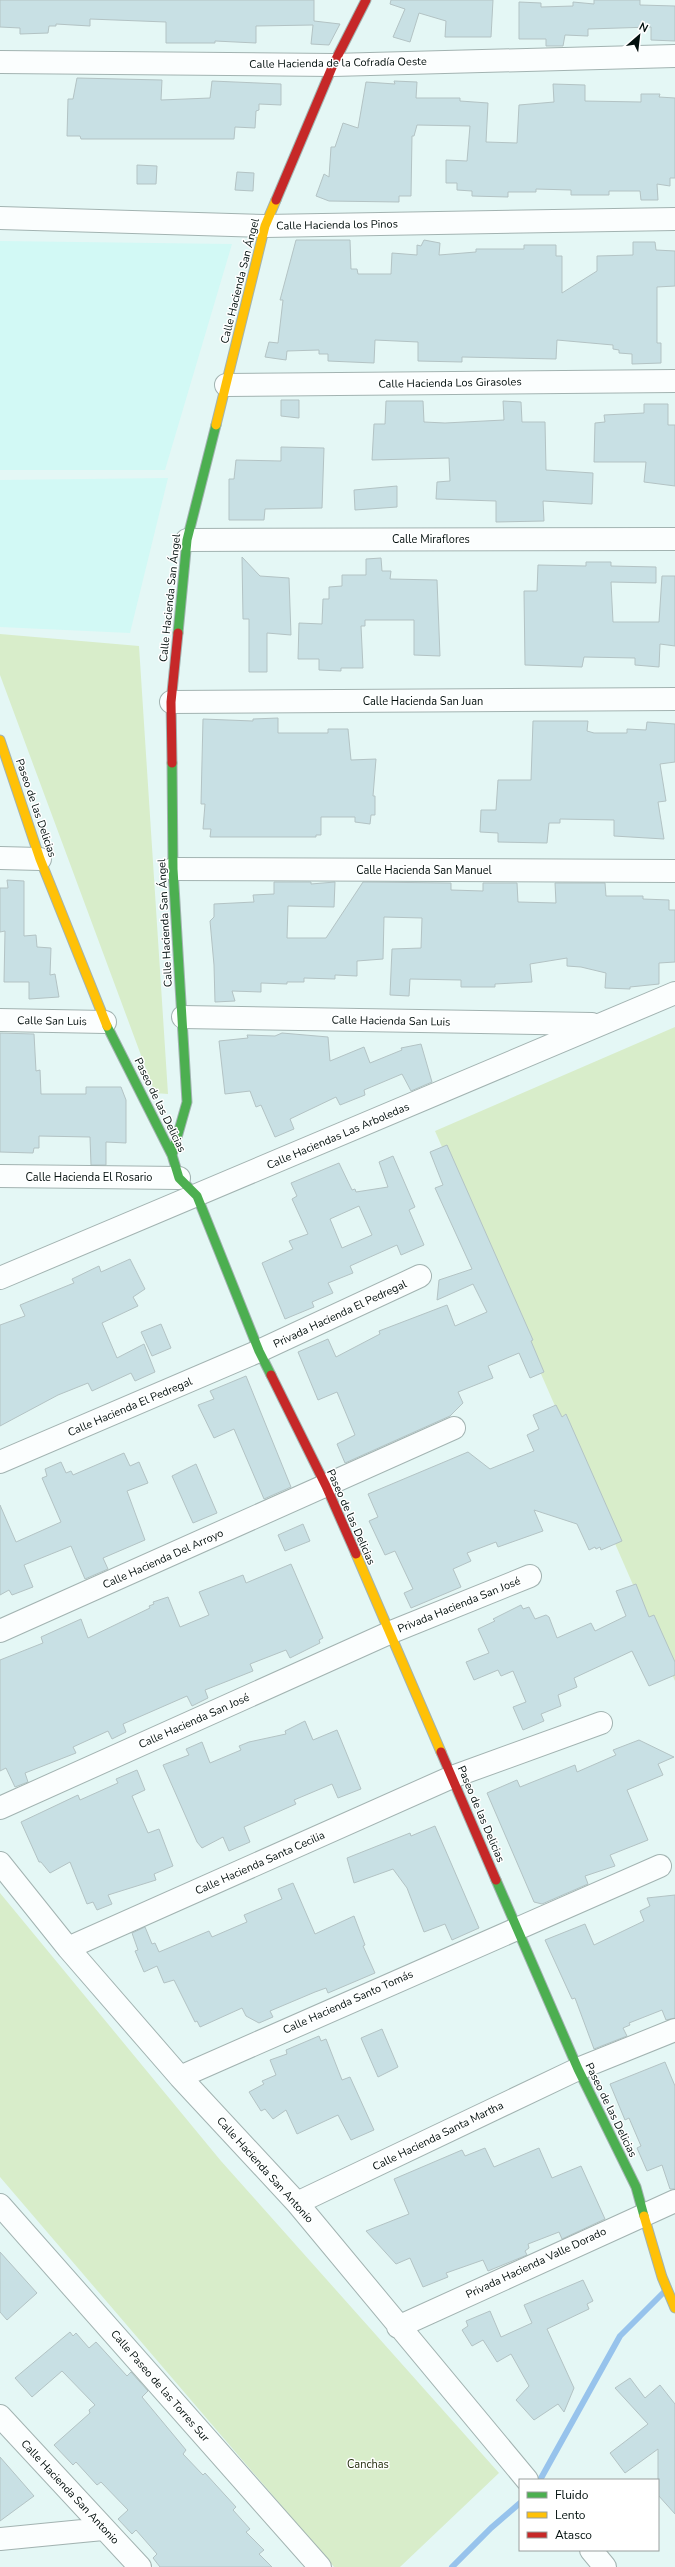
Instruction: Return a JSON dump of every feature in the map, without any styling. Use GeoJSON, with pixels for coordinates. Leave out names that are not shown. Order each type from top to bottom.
{"type":"FeatureCollection","features":[{"type":"Feature","properties":{"kind":"street","name":"Calle Hacienda San Ángel"},"geometry":{"type":"LineString","coordinates":[[172,1155],[187,1102],[173,869],[171,702],[186,540],[265,226],[333,65],[366,0]]}},
{"type":"Feature","properties":{"kind":"street","name":"Calle Hacienda de la Cofradía Oeste"},"geometry":{"type":"LineString","coordinates":[[0,62],[333,65],[675,56]]}},
{"type":"Feature","properties":{"kind":"street","name":"Calle Hacienda los Pinos"},"geometry":{"type":"LineString","coordinates":[[0,218],[265,226],[675,219]]}},
{"type":"Feature","properties":{"kind":"street","name":"Calle Hacienda Los Girasoles"},"geometry":{"type":"LineString","coordinates":[[226,385],[675,381]]}},
{"type":"Feature","properties":{"kind":"street","name":"Calle Miraflores"},"geometry":{"type":"LineString","coordinates":[[186,540],[675,539]]}},
{"type":"Feature","properties":{"kind":"street","name":"Calle Hacienda San Juan"},"geometry":{"type":"LineString","coordinates":[[171,702],[675,699]]}},
{"type":"Feature","properties":{"kind":"street","name":"Paseo de las Delicias"},"geometry":{"type":"LineString","coordinates":[[0,740],[40,859],[105,1022],[172,1155],[179,1178],[197,1196],[259,1351],[326,1486],[578,2069],[636,2187],[662,2277],[675,2308]]}},
{"type":"Feature","properties":{"kind":"street"},"geometry":{"type":"LineString","coordinates":[[0,858],[40,859]]}},
{"type":"Feature","properties":{"kind":"street","name":"Calle Hacienda San Manuel"},"geometry":{"type":"LineString","coordinates":[[173,869],[675,871]]}},
{"type":"Feature","properties":{"kind":"street","name":"Calle Haciendas Las Arboledas"},"geometry":{"type":"LineString","coordinates":[[0,1278],[675,993]]}},
{"type":"Feature","properties":{"kind":"street","name":"Calle Hacienda San Luis"},"geometry":{"type":"LineString","coordinates":[[183,1017],[599,1025]]}},
{"type":"Feature","properties":{"kind":"street","name":"Calle San Luis"},"geometry":{"type":"LineString","coordinates":[[0,1020],[105,1022]]}},
{"type":"Feature","properties":{"kind":"street","name":"Calle Hacienda El Rosario"},"geometry":{"type":"LineString","coordinates":[[0,1176],[179,1178]]}},
{"type":"Feature","properties":{"kind":"street","name":"Privada Hacienda El Pedregal"},"geometry":{"type":"LineString","coordinates":[[259,1351],[420,1276]]}},
{"type":"Feature","properties":{"kind":"street","name":"Calle Hacienda El Pedregal"},"geometry":{"type":"LineString","coordinates":[[0,1462],[259,1351]]}},
{"type":"Feature","properties":{"kind":"street","name":"Calle Hacienda Del Arroyo"},"geometry":{"type":"LineString","coordinates":[[0,1631],[454,1428]]}},
{"type":"Feature","properties":{"kind":"street","name":"Privada Hacienda San José"},"geometry":{"type":"LineString","coordinates":[[389,1633],[530,1576]]}},
{"type":"Feature","properties":{"kind":"street","name":"Calle Hacienda San José"},"geometry":{"type":"LineString","coordinates":[[0,1808],[389,1633]]}},
{"type":"Feature","properties":{"kind":"street","name":"Calle Hacienda Santa Cecilia"},"geometry":{"type":"LineString","coordinates":[[68,1948],[452,1777],[602,1722]]}},
{"type":"Feature","properties":{"kind":"street","name":"Calle Hacienda Santo Tomás"},"geometry":{"type":"LineString","coordinates":[[180,2077],[660,1866]]}},
{"type":"Feature","properties":{"kind":"street","name":"Calle Hacienda San Antonio"},"geometry":{"type":"LineString","coordinates":[[4,1874],[180,2077],[298,2204],[398,2327],[526,2479]]}},
{"type":"Feature","properties":{"kind":"street","name":"Calle Hacienda Santa Martha"},"geometry":{"type":"LineString","coordinates":[[298,2204],[578,2069],[675,2030]]}},
{"type":"Feature","properties":{"kind":"street","name":"Privada Hacienda Valle Dorado"},"geometry":{"type":"LineString","coordinates":[[398,2327],[675,2201]]}},
{"type":"Feature","properties":{"kind":"street","name":"Calle Paseo de las Torres Sur"},"geometry":{"type":"LineString","coordinates":[[0,2205],[320,2567]]}},
{"type":"Feature","properties":{"kind":"street","name":"Calle Hacienda San Antonio"},"geometry":{"type":"LineString","coordinates":[[0,2416],[103,2529],[140,2567]]}},
{"type":"Feature","properties":{"kind":"street"},"geometry":{"type":"LineString","coordinates":[[0,2539],[103,2529]]}},
{"type":"Feature","properties":{"kind":"street"},"geometry":{"type":"LineString","coordinates":[[592,2551],[606,2567]]}},
{"type":"Feature","properties":{"kind":"shaded area"},"geometry":{"type":"Polygon","coordinates":[[[0,241],[232,244],[165,470],[0,470],[0,241]]]}},
{"type":"Feature","properties":{"kind":"shaded area"},"geometry":{"type":"Polygon","coordinates":[[[168,478],[130,633],[0,627],[0,480],[168,478]]]}},
{"type":"Feature","properties":{"kind":"green space"},"geometry":{"type":"Polygon","coordinates":[[[0,634],[139,646],[168,1094],[155,1093],[0,675],[0,634]]]}},
{"type":"Feature","properties":{"kind":"green space"},"geometry":{"type":"Polygon","coordinates":[[[675,1027],[675,1681],[435,1131],[675,1027]]]}},
{"type":"Feature","properties":{"kind":"green space","name":"Canchas"},"geometry":{"type":"Polygon","coordinates":[[[0,1893],[221,2161],[499,2473],[400,2567],[334,2567],[0,2177],[0,1893]]]}},
{"type":"Feature","properties":{"kind":"building"},"geometry":{"type":"Polygon","coordinates":[[[0,0],[314,0],[314,21],[340,24],[329,45],[311,44],[313,25],[256,26],[256,43],[215,41],[215,43],[166,43],[166,22],[90,19],[90,26],[56,24],[56,26],[49,26],[48,33],[20,34],[20,28],[0,27],[0,0]]]}},
{"type":"Feature","properties":{"kind":"building"},"geometry":{"type":"Polygon","coordinates":[[[391,0],[493,0],[491,37],[445,37],[446,21],[419,13],[410,42],[393,37],[405,9],[390,4],[391,0]]]}},
{"type":"Feature","properties":{"kind":"building"},"geometry":{"type":"Polygon","coordinates":[[[594,0],[640,0],[640,5],[675,6],[675,41],[651,40],[651,27],[588,29],[588,36],[565,35],[563,46],[546,46],[546,39],[519,39],[519,2],[541,3],[541,7],[573,6],[573,2],[594,4],[594,0]]]}},
{"type":"Feature","properties":{"kind":"building"},"geometry":{"type":"Polygon","coordinates":[[[77,78],[162,80],[161,100],[210,98],[212,81],[281,84],[281,105],[259,104],[259,110],[256,111],[255,128],[235,127],[234,139],[81,139],[80,136],[67,136],[68,99],[73,99],[77,78]]]}},
{"type":"Feature","properties":{"kind":"building"},"geometry":{"type":"Polygon","coordinates":[[[394,81],[417,82],[416,98],[460,98],[460,101],[488,103],[486,142],[517,143],[519,105],[554,102],[553,84],[585,85],[585,101],[641,102],[641,94],[660,94],[659,97],[675,98],[675,178],[670,178],[670,186],[657,184],[658,200],[641,200],[640,191],[609,191],[609,195],[571,195],[571,190],[536,189],[536,192],[508,192],[508,197],[472,196],[472,191],[457,190],[457,183],[446,183],[446,160],[467,161],[470,126],[417,125],[414,136],[412,136],[411,196],[399,196],[399,202],[329,201],[316,196],[324,174],[329,177],[331,147],[335,147],[343,123],[358,128],[366,82],[395,84],[394,81]]]}},
{"type":"Feature","properties":{"kind":"building"},"geometry":{"type":"Polygon","coordinates":[[[137,165],[157,166],[156,184],[137,184],[137,165]]]}},
{"type":"Feature","properties":{"kind":"building"},"geometry":{"type":"Polygon","coordinates":[[[237,172],[254,173],[253,191],[235,190],[237,172]]]}},
{"type":"Feature","properties":{"kind":"building"},"geometry":{"type":"Polygon","coordinates":[[[296,240],[350,240],[351,269],[357,269],[358,274],[391,274],[392,253],[417,255],[417,245],[421,246],[424,240],[440,243],[439,255],[476,252],[476,249],[524,249],[524,245],[556,245],[556,256],[562,256],[562,293],[597,271],[597,256],[633,255],[633,242],[655,242],[656,250],[675,251],[675,286],[657,287],[657,343],[661,343],[661,363],[632,364],[632,354],[619,353],[619,350],[613,349],[613,345],[557,340],[556,359],[462,357],[462,362],[418,361],[418,342],[375,340],[374,363],[328,361],[328,354],[319,354],[319,350],[287,351],[286,360],[265,357],[269,342],[278,343],[283,300],[280,300],[296,240]]]}},
{"type":"Feature","properties":{"kind":"building"},"geometry":{"type":"Polygon","coordinates":[[[281,400],[299,400],[299,418],[281,416],[281,400]]]}},
{"type":"Feature","properties":{"kind":"building"},"geometry":{"type":"Polygon","coordinates":[[[386,401],[423,401],[424,422],[445,423],[504,420],[503,401],[521,402],[522,422],[545,422],[546,470],[593,473],[592,504],[543,501],[544,521],[496,522],[496,501],[436,499],[437,482],[450,481],[449,458],[372,460],[374,424],[385,424],[386,401]]]}},
{"type":"Feature","properties":{"kind":"building"},"geometry":{"type":"Polygon","coordinates":[[[644,404],[668,404],[668,425],[675,425],[675,486],[644,482],[646,462],[594,462],[595,423],[605,422],[604,415],[644,413],[644,404]]]}},
{"type":"Feature","properties":{"kind":"building"},"geometry":{"type":"Polygon","coordinates":[[[281,447],[324,448],[322,508],[265,509],[264,520],[229,520],[229,479],[234,479],[236,460],[281,461],[281,447]]]}},
{"type":"Feature","properties":{"kind":"building"},"geometry":{"type":"Polygon","coordinates":[[[397,486],[397,507],[355,510],[354,490],[397,486]]]}},
{"type":"Feature","properties":{"kind":"building"},"geometry":{"type":"Polygon","coordinates":[[[242,557],[260,576],[289,578],[291,635],[267,633],[267,672],[249,672],[249,619],[243,619],[242,557]]]}},
{"type":"Feature","properties":{"kind":"building"},"geometry":{"type":"Polygon","coordinates":[[[381,558],[382,571],[391,571],[390,579],[437,580],[440,656],[414,655],[414,620],[365,620],[365,626],[361,626],[363,668],[341,668],[341,671],[319,670],[319,659],[298,659],[299,623],[322,624],[323,599],[329,599],[329,587],[342,586],[342,575],[366,575],[366,559],[381,558]]]}},
{"type":"Feature","properties":{"kind":"building"},"geometry":{"type":"Polygon","coordinates":[[[586,562],[611,562],[611,566],[656,567],[656,583],[611,582],[613,622],[659,622],[662,576],[675,576],[675,646],[660,644],[659,667],[635,665],[635,658],[584,657],[582,667],[525,665],[524,591],[537,591],[538,565],[586,566],[586,562]]]}},
{"type":"Feature","properties":{"kind":"building"},"geometry":{"type":"Polygon","coordinates":[[[278,718],[278,733],[328,733],[328,729],[348,729],[351,760],[376,759],[373,796],[375,796],[375,815],[371,815],[370,824],[355,822],[355,817],[321,817],[321,835],[316,835],[316,837],[210,837],[211,829],[203,829],[205,804],[201,804],[203,719],[253,721],[253,719],[278,718]]]}},
{"type":"Feature","properties":{"kind":"building"},"geometry":{"type":"Polygon","coordinates":[[[533,721],[588,721],[587,731],[594,733],[627,733],[627,729],[646,730],[647,722],[675,724],[675,762],[660,764],[666,801],[658,802],[664,839],[614,836],[614,820],[560,819],[560,823],[549,823],[547,843],[498,842],[498,833],[480,832],[481,810],[496,810],[498,780],[531,780],[533,721]]]}},
{"type":"Feature","properties":{"kind":"building"},"geometry":{"type":"Polygon","coordinates":[[[7,880],[24,881],[24,936],[36,935],[37,947],[51,948],[50,975],[55,974],[59,997],[29,999],[29,982],[4,982],[5,931],[0,932],[0,888],[8,888],[7,880]]]}},
{"type":"Feature","properties":{"kind":"building"},"geometry":{"type":"Polygon","coordinates":[[[274,882],[311,882],[311,884],[335,882],[334,907],[288,906],[287,938],[326,938],[363,882],[451,883],[451,890],[483,891],[483,883],[517,883],[518,902],[556,903],[555,883],[605,883],[606,896],[643,896],[643,899],[669,900],[669,910],[675,910],[675,962],[659,963],[659,984],[630,987],[630,989],[605,988],[606,973],[581,967],[567,966],[567,958],[530,964],[532,982],[495,984],[495,987],[461,987],[461,980],[410,979],[409,996],[390,995],[392,949],[421,948],[422,918],[384,917],[383,959],[357,961],[357,976],[335,975],[335,979],[304,978],[304,982],[287,982],[287,984],[261,983],[261,992],[232,991],[235,1001],[215,1002],[214,965],[210,921],[214,917],[214,904],[254,902],[253,895],[274,894],[274,882]]]}},
{"type":"Feature","properties":{"kind":"building"},"geometry":{"type":"Polygon","coordinates":[[[0,1033],[34,1034],[36,1071],[40,1070],[41,1094],[86,1094],[86,1087],[121,1087],[126,1100],[126,1143],[106,1142],[106,1165],[91,1165],[90,1137],[39,1136],[39,1148],[34,1148],[33,1153],[0,1152],[0,1033]]]}},
{"type":"Feature","properties":{"kind":"building"},"geometry":{"type":"Polygon","coordinates":[[[282,1033],[328,1037],[330,1061],[364,1047],[370,1063],[402,1050],[401,1048],[421,1044],[432,1082],[411,1091],[402,1074],[364,1090],[365,1095],[340,1105],[336,1097],[290,1119],[294,1129],[275,1137],[261,1105],[256,1107],[250,1091],[225,1094],[219,1041],[248,1038],[247,1035],[275,1036],[282,1033]]]}},
{"type":"Feature","properties":{"kind":"building"},"geometry":{"type":"Polygon","coordinates":[[[447,1145],[533,1340],[531,1341],[544,1372],[530,1378],[519,1353],[488,1366],[493,1378],[458,1392],[463,1403],[450,1416],[345,1463],[337,1444],[355,1435],[337,1392],[318,1400],[298,1352],[328,1339],[336,1357],[380,1334],[379,1331],[447,1305],[455,1326],[487,1312],[473,1284],[437,1300],[439,1280],[472,1269],[435,1188],[443,1185],[430,1152],[447,1145]]]}},
{"type":"Feature","properties":{"kind":"building"},"geometry":{"type":"Polygon","coordinates":[[[393,1156],[415,1207],[409,1210],[424,1245],[401,1255],[397,1245],[350,1266],[353,1273],[328,1283],[333,1293],[312,1302],[314,1307],[285,1319],[262,1263],[293,1249],[289,1241],[308,1234],[292,1199],[297,1196],[291,1183],[339,1163],[352,1190],[355,1189],[356,1192],[388,1187],[379,1162],[393,1156]],[[359,1206],[330,1219],[342,1248],[372,1235],[359,1206]]]}},
{"type":"Feature","properties":{"kind":"building"},"geometry":{"type":"Polygon","coordinates":[[[130,1259],[145,1289],[133,1297],[138,1306],[102,1323],[117,1358],[144,1344],[155,1372],[135,1381],[131,1373],[92,1391],[88,1383],[58,1395],[0,1426],[0,1325],[25,1316],[20,1305],[74,1283],[72,1279],[99,1266],[101,1272],[130,1259]]]}},
{"type":"Feature","properties":{"kind":"building"},"geometry":{"type":"Polygon","coordinates":[[[161,1324],[171,1348],[152,1356],[141,1332],[161,1324]]]}},
{"type":"Feature","properties":{"kind":"building"},"geometry":{"type":"Polygon","coordinates":[[[246,1376],[291,1487],[264,1499],[234,1429],[214,1438],[198,1405],[214,1399],[210,1391],[246,1376]]]}},
{"type":"Feature","properties":{"kind":"building"},"geometry":{"type":"Polygon","coordinates":[[[556,1405],[562,1417],[566,1414],[622,1541],[601,1550],[600,1547],[596,1549],[595,1547],[589,1550],[577,1524],[534,1510],[543,1531],[498,1547],[496,1542],[467,1553],[471,1561],[453,1569],[461,1587],[411,1608],[404,1593],[413,1589],[395,1551],[385,1555],[369,1521],[378,1517],[368,1494],[468,1452],[490,1469],[534,1451],[527,1435],[539,1429],[533,1415],[556,1405]]]}},
{"type":"Feature","properties":{"kind":"building"},"geometry":{"type":"Polygon","coordinates":[[[124,1453],[130,1466],[139,1462],[148,1483],[127,1491],[145,1540],[103,1558],[108,1569],[85,1579],[71,1546],[24,1565],[33,1587],[12,1595],[9,1590],[0,1595],[0,1505],[16,1542],[61,1522],[42,1478],[47,1476],[45,1469],[61,1462],[66,1473],[71,1471],[73,1475],[124,1453]]]}},
{"type":"Feature","properties":{"kind":"building"},"geometry":{"type":"Polygon","coordinates":[[[196,1464],[217,1513],[193,1523],[172,1476],[196,1464]]]}},
{"type":"Feature","properties":{"kind":"building"},"geometry":{"type":"Polygon","coordinates":[[[303,1524],[310,1541],[285,1551],[278,1535],[303,1524]]]}},
{"type":"Feature","properties":{"kind":"building"},"geometry":{"type":"Polygon","coordinates":[[[291,1564],[323,1638],[319,1640],[320,1643],[290,1658],[286,1650],[250,1664],[253,1671],[205,1690],[208,1698],[192,1706],[187,1696],[123,1724],[126,1732],[112,1739],[108,1731],[73,1747],[76,1753],[25,1773],[28,1782],[15,1787],[6,1768],[0,1771],[0,1660],[43,1643],[41,1637],[81,1619],[88,1638],[150,1608],[149,1606],[154,1604],[153,1602],[168,1597],[180,1627],[209,1615],[199,1592],[243,1575],[246,1583],[291,1564]]]}},
{"type":"Feature","properties":{"kind":"building"},"geometry":{"type":"Polygon","coordinates":[[[636,1584],[649,1617],[654,1615],[675,1662],[675,1675],[649,1686],[632,1651],[574,1678],[577,1687],[558,1695],[561,1706],[541,1714],[544,1721],[523,1730],[513,1707],[526,1702],[513,1671],[501,1676],[498,1670],[474,1680],[466,1662],[489,1653],[478,1629],[495,1621],[493,1619],[521,1605],[523,1609],[529,1607],[535,1619],[546,1615],[549,1617],[557,1638],[591,1623],[595,1631],[626,1616],[616,1591],[636,1584]]]}},
{"type":"Feature","properties":{"kind":"building"},"geometry":{"type":"Polygon","coordinates":[[[305,1721],[313,1740],[337,1730],[361,1789],[338,1798],[332,1784],[294,1800],[296,1804],[244,1827],[250,1842],[229,1851],[223,1837],[202,1848],[197,1842],[163,1765],[189,1755],[186,1749],[202,1742],[210,1763],[241,1750],[239,1746],[249,1742],[286,1734],[285,1731],[305,1721]]]}},
{"type":"Feature","properties":{"kind":"building"},"geometry":{"type":"Polygon","coordinates":[[[639,1740],[674,1757],[658,1764],[663,1775],[627,1790],[648,1840],[610,1855],[615,1866],[585,1876],[588,1884],[542,1904],[534,1902],[487,1793],[517,1780],[520,1787],[575,1765],[577,1772],[616,1755],[613,1750],[639,1740]]]}},
{"type":"Feature","properties":{"kind":"building"},"geometry":{"type":"Polygon","coordinates":[[[137,1770],[145,1790],[132,1796],[148,1833],[159,1829],[173,1866],[154,1874],[156,1880],[108,1895],[112,1904],[97,1910],[93,1902],[87,1904],[70,1862],[50,1873],[41,1862],[39,1862],[21,1822],[78,1795],[80,1800],[118,1783],[116,1779],[137,1770]]]}},
{"type":"Feature","properties":{"kind":"building"},"geometry":{"type":"Polygon","coordinates":[[[435,1826],[479,1928],[452,1940],[445,1924],[424,1932],[407,1888],[393,1869],[354,1883],[347,1858],[410,1833],[411,1836],[435,1826]]]}},
{"type":"Feature","properties":{"kind":"building"},"geometry":{"type":"Polygon","coordinates":[[[293,1883],[315,1934],[354,1916],[365,1945],[363,1946],[375,1973],[328,1993],[326,1988],[270,2011],[273,2017],[259,2023],[246,2016],[242,2008],[200,2027],[197,2021],[195,2022],[174,1980],[164,1983],[157,1966],[144,1972],[135,1951],[138,1950],[132,1933],[145,1927],[152,1944],[155,1943],[159,1952],[209,1931],[212,1937],[247,1922],[244,1915],[282,1899],[278,1889],[293,1883]]]}},
{"type":"Feature","properties":{"kind":"building"},"geometry":{"type":"Polygon","coordinates":[[[675,1895],[675,2018],[666,2020],[662,2010],[629,2023],[630,2025],[623,2028],[627,2036],[594,2049],[575,1998],[572,1999],[545,1940],[585,1924],[594,1945],[644,1921],[640,1911],[650,1906],[647,1898],[675,1895]]]}},
{"type":"Feature","properties":{"kind":"building"},"geometry":{"type":"Polygon","coordinates":[[[382,2029],[398,2067],[378,2077],[361,2038],[382,2029]]]}},
{"type":"Feature","properties":{"kind":"building"},"geometry":{"type":"Polygon","coordinates":[[[319,2036],[321,2041],[326,2039],[342,2080],[350,2077],[374,2130],[351,2140],[338,2115],[297,2134],[286,2110],[273,2119],[265,2109],[261,2111],[249,2092],[264,2084],[262,2081],[276,2075],[270,2060],[287,2054],[286,2050],[319,2036]]]}},
{"type":"Feature","properties":{"kind":"building"},"geometry":{"type":"Polygon","coordinates":[[[665,2062],[675,2086],[675,2189],[670,2189],[662,2165],[647,2171],[637,2148],[641,2146],[629,2118],[625,2120],[610,2084],[665,2062]]]}},
{"type":"Feature","properties":{"kind":"building"},"geometry":{"type":"Polygon","coordinates":[[[485,2148],[494,2167],[539,2148],[552,2178],[581,2166],[605,2219],[562,2239],[559,2232],[528,2244],[529,2248],[525,2251],[527,2255],[488,2271],[483,2260],[446,2273],[448,2277],[423,2287],[410,2258],[396,2264],[366,2231],[409,2214],[394,2179],[462,2150],[465,2156],[485,2148]]]}},
{"type":"Feature","properties":{"kind":"building"},"geometry":{"type":"Polygon","coordinates":[[[0,2252],[37,2293],[7,2320],[0,2312],[0,2252]]]}},
{"type":"Feature","properties":{"kind":"building"},"geometry":{"type":"Polygon","coordinates":[[[583,2280],[593,2301],[587,2304],[589,2309],[547,2329],[574,2388],[564,2412],[558,2404],[534,2420],[516,2400],[529,2386],[511,2354],[497,2362],[483,2340],[472,2346],[462,2330],[468,2326],[466,2321],[490,2311],[501,2337],[532,2323],[524,2305],[583,2280]]]}},
{"type":"Feature","properties":{"kind":"building"},"geometry":{"type":"Polygon","coordinates":[[[70,2332],[73,2336],[76,2333],[89,2348],[96,2342],[127,2376],[131,2372],[148,2391],[142,2397],[186,2450],[183,2454],[203,2475],[205,2473],[236,2507],[233,2510],[250,2529],[246,2532],[264,2550],[259,2554],[272,2567],[160,2567],[153,2558],[157,2554],[136,2530],[132,2534],[118,2519],[128,2510],[101,2482],[97,2485],[76,2462],[73,2465],[54,2445],[90,2413],[89,2410],[95,2405],[62,2371],[32,2397],[15,2378],[70,2332]]]}},
{"type":"Feature","properties":{"kind":"building"},"geometry":{"type":"Polygon","coordinates":[[[630,2378],[645,2398],[660,2385],[675,2404],[675,2514],[659,2496],[658,2449],[625,2473],[610,2453],[648,2424],[615,2388],[630,2378]]]}},
{"type":"Feature","properties":{"kind":"building"},"geometry":{"type":"Polygon","coordinates":[[[0,2457],[34,2496],[0,2521],[0,2457]]]}},
{"type":"Feature","properties":{"kind":"waterway"},"geometry":{"type":"LineString","coordinates":[[541,2479],[620,2336],[664,2292]]}},
{"type":"Feature","properties":{"kind":"waterway"},"geometry":{"type":"LineString","coordinates":[[452,2567],[491,2528],[519,2504]]}},
{"type":"Feature","properties":{"kind":"traffic: fast"},"geometry":{"type":"LineString","coordinates":[[178,633],[187,540],[216,425]]}},
{"type":"Feature","properties":{"kind":"traffic: fast"},"geometry":{"type":"LineString","coordinates":[[172,763],[173,869],[187,1102],[172,1155]]}},
{"type":"Feature","properties":{"kind":"traffic: fast"},"geometry":{"type":"LineString","coordinates":[[107,1026],[172,1155],[179,1178],[197,1196],[259,1351],[271,1375]]}},
{"type":"Feature","properties":{"kind":"traffic: fast"},"geometry":{"type":"LineString","coordinates":[[496,1880],[578,2069],[636,2187],[644,2216]]}},
{"type":"Feature","properties":{"kind":"traffic: slow"},"geometry":{"type":"LineString","coordinates":[[216,425],[265,226],[276,200]]}},
{"type":"Feature","properties":{"kind":"traffic: slow"},"geometry":{"type":"LineString","coordinates":[[0,740],[40,859],[107,1026]]}},
{"type":"Feature","properties":{"kind":"traffic: slow"},"geometry":{"type":"LineString","coordinates":[[356,1554],[441,1752]]}},
{"type":"Feature","properties":{"kind":"traffic: slow"},"geometry":{"type":"LineString","coordinates":[[644,2216],[662,2277],[675,2308]]}},
{"type":"Feature","properties":{"kind":"traffic: jam"},"geometry":{"type":"LineString","coordinates":[[276,200],[333,65],[366,0]]}},
{"type":"Feature","properties":{"kind":"traffic: jam"},"geometry":{"type":"LineString","coordinates":[[172,763],[171,702],[178,633]]}},
{"type":"Feature","properties":{"kind":"traffic: jam"},"geometry":{"type":"LineString","coordinates":[[271,1375],[326,1486],[356,1554]]}},
{"type":"Feature","properties":{"kind":"traffic: jam"},"geometry":{"type":"LineString","coordinates":[[441,1752],[496,1880]]}}]}
